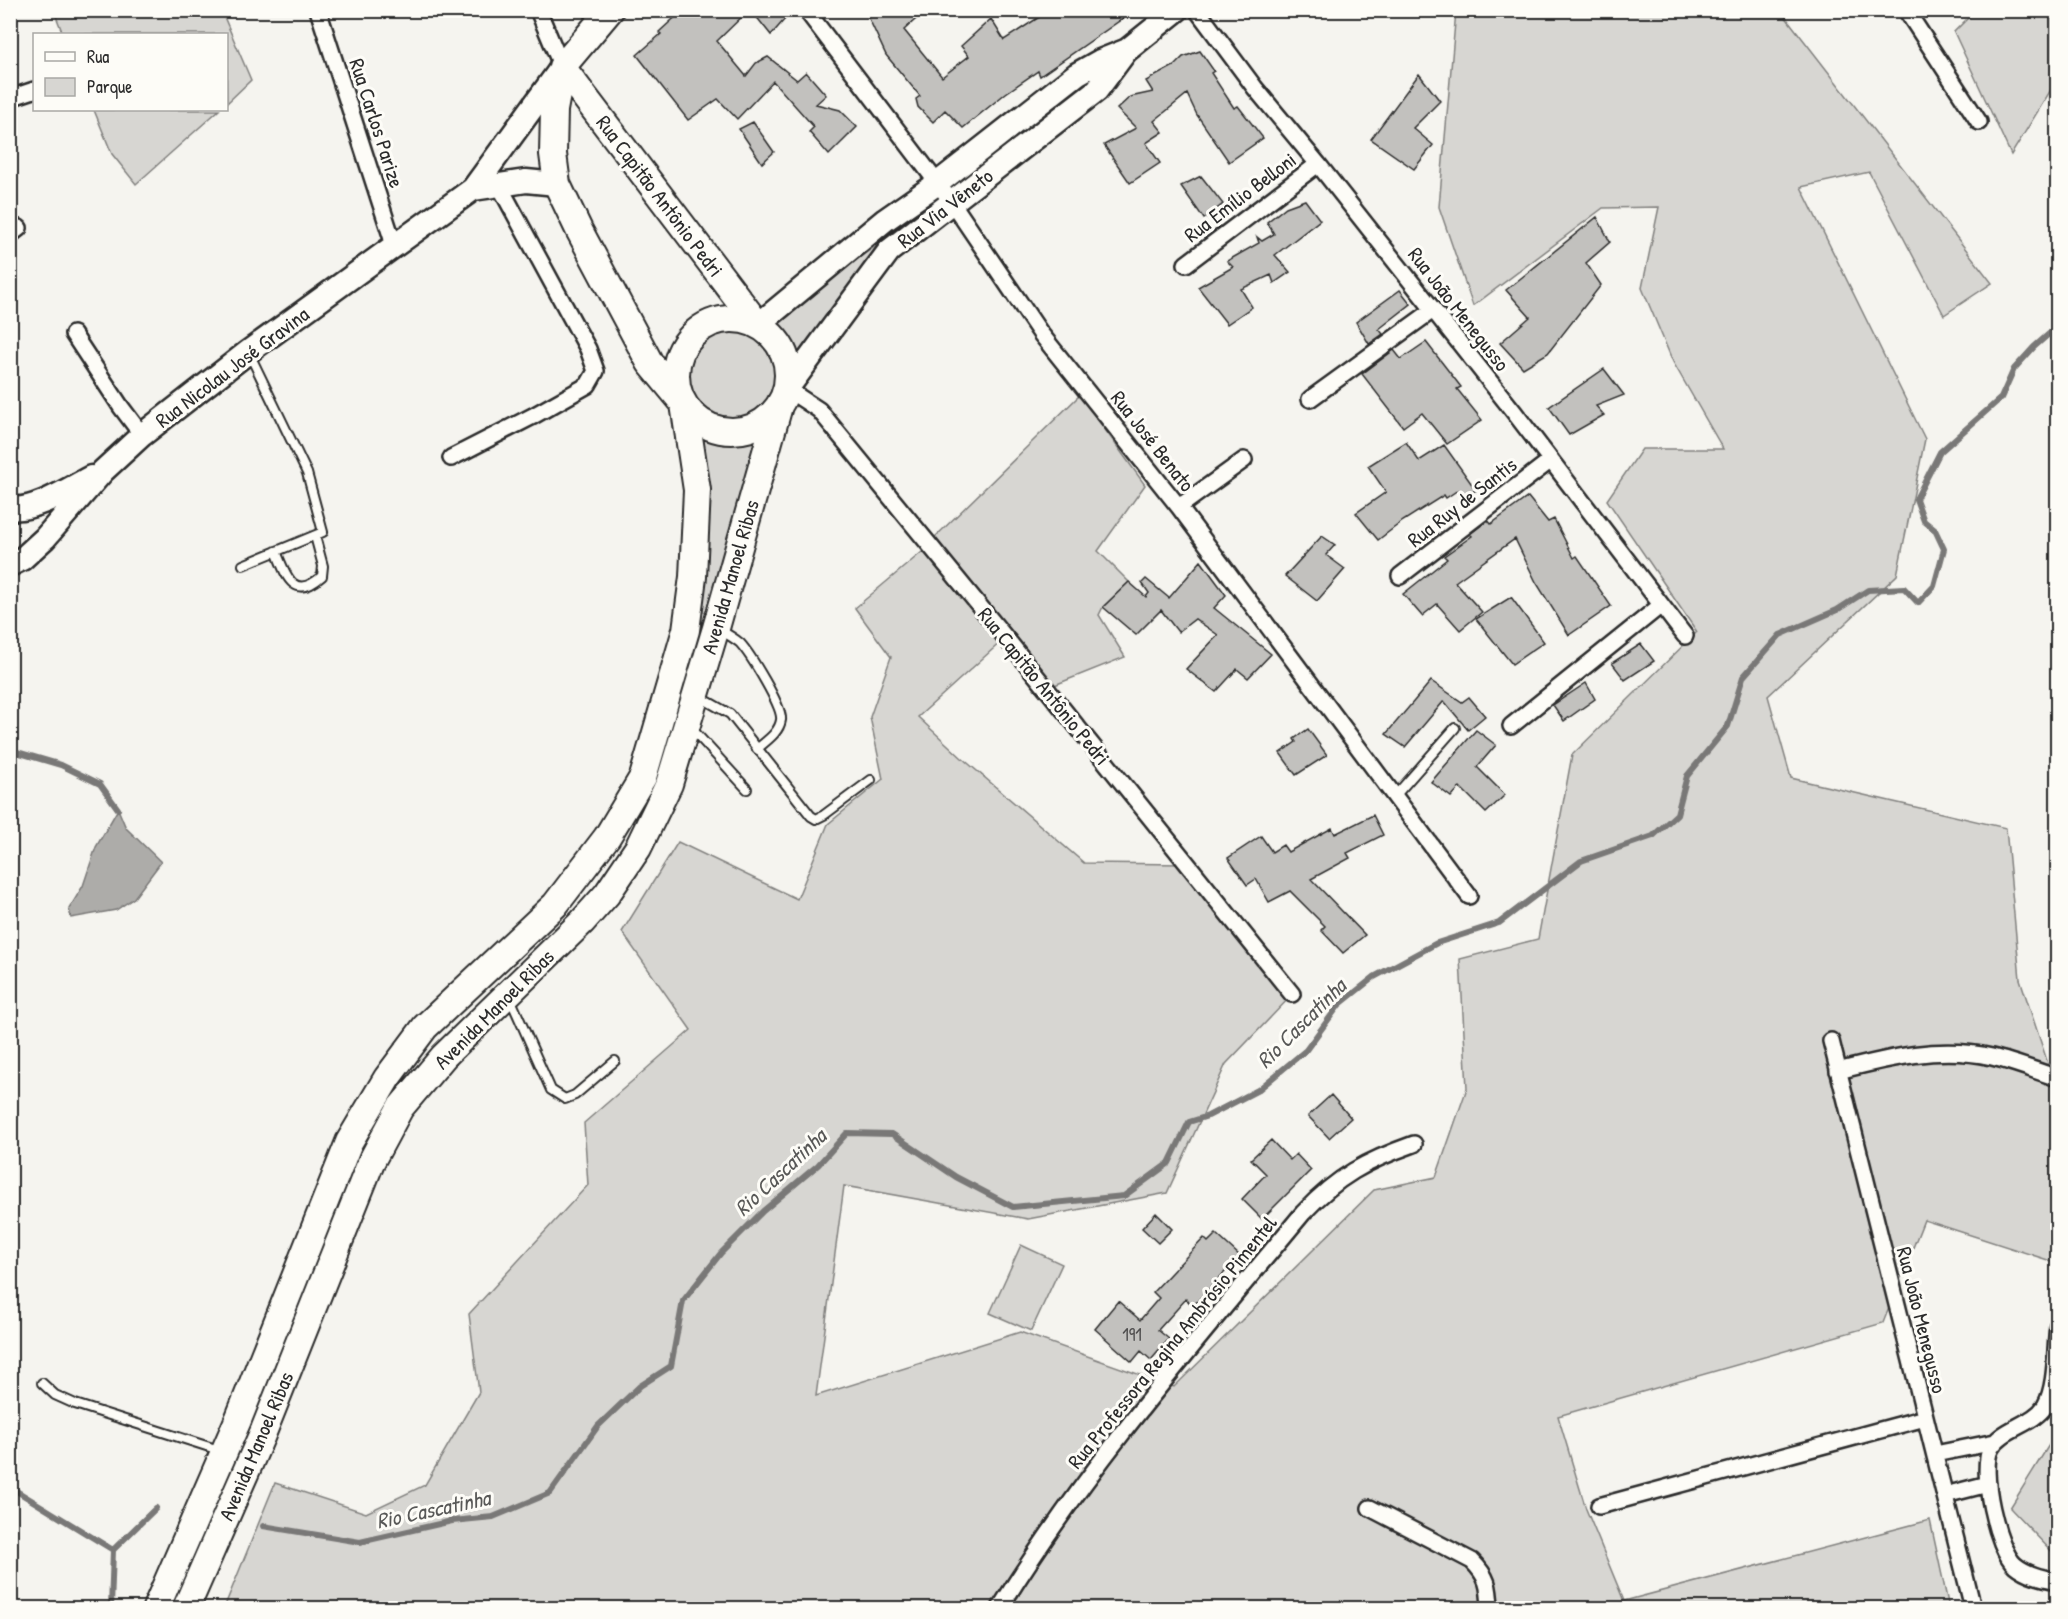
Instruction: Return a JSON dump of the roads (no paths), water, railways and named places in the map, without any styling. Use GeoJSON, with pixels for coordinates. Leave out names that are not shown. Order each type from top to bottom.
{"type":"FeatureCollection","features":[{"type":"Feature","properties":{"kind":"main road","name":"Avenida Manoel Ribas"},"geometry":{"type":"LineString","coordinates":[[610,10],[562,67],[554,110],[553,153],[557,184],[650,363],[693,458]]}},
{"type":"Feature","properties":{"kind":"main road","name":"Rua Via Vêneto"},"geometry":{"type":"LineString","coordinates":[[758,325],[885,220],[1010,158],[1096,90],[1126,51],[1178,10]]}},
{"type":"Feature","properties":{"kind":"main road","name":"Rua Nicolau José Gravina"},"geometry":{"type":"LineString","coordinates":[[10,565],[45,538],[103,471],[142,435],[248,352],[395,248],[473,189],[562,67]]}},
{"type":"Feature","properties":{"kind":"main road","name":"Rua Capitão Antônio Pedri"},"geometry":{"type":"LineString","coordinates":[[562,67],[758,325]]}},
{"type":"Feature","properties":{"kind":"main road","name":"Rua Nicolau José Gravina"},"geometry":{"type":"LineString","coordinates":[[473,189],[526,180],[557,184]]}},
{"type":"Feature","properties":{"kind":"main road","name":"Rua Via Vêneto"},"geometry":{"type":"LineString","coordinates":[[783,398],[889,251],[945,192]]}},
{"type":"Feature","properties":{"kind":"main road"},"geometry":{"type":"LineString","coordinates":[[723,319],[741,319],[758,325],[773,336],[784,352],[789,370],[783,398],[766,420],[750,429],[731,431],[713,428],[696,418],[684,404],[677,387],[676,369],[681,351],[691,336],[705,325],[723,319]]}},
{"type":"Feature","properties":{"kind":"main road","name":"Avenida Manoel Ribas"},"geometry":{"type":"LineString","coordinates":[[156,1608],[238,1420],[349,1142],[387,1078],[425,1027],[555,905],[607,837],[642,777],[686,630],[693,577],[698,490],[684,404],[650,363]]}},
{"type":"Feature","properties":{"kind":"main road","name":"Avenida Manoel Ribas"},"geometry":{"type":"LineString","coordinates":[[186,1608],[262,1435],[371,1162],[400,1108],[444,1056],[582,922],[607,894],[638,848],[669,784],[717,628],[783,398]]}},
{"type":"Feature","properties":{"kind":"main road"},"geometry":{"type":"LineString","coordinates":[[10,507],[18,509],[45,501],[103,471]]}},
{"type":"Feature","properties":{"kind":"main road"},"geometry":{"type":"LineString","coordinates":[[238,1420],[246,1433],[254,1436],[262,1435]]}},
{"type":"Feature","properties":{"kind":"main road"},"geometry":{"type":"LineString","coordinates":[[224,1452],[236,1458],[244,1478]]}},
{"type":"Feature","properties":{"kind":"street","name":"Rua Carlos Parize"},"geometry":{"type":"LineString","coordinates":[[318,10],[395,248]]}},
{"type":"Feature","properties":{"kind":"street"},"geometry":{"type":"LineString","coordinates":[[538,10],[562,67]]}},
{"type":"Feature","properties":{"kind":"street","name":"Rua José Benato"},"geometry":{"type":"LineString","coordinates":[[806,10],[945,192],[1041,334],[1179,507],[1470,896]]}},
{"type":"Feature","properties":{"kind":"street","name":"Rua João Menegusso"},"geometry":{"type":"LineString","coordinates":[[1197,10],[1255,88],[1318,164],[1551,460],[1685,636]]}},
{"type":"Feature","properties":{"kind":"street"},"geometry":{"type":"LineString","coordinates":[[1906,10],[1979,122]]}},
{"type":"Feature","properties":{"kind":"street"},"geometry":{"type":"LineString","coordinates":[[10,98],[33,90]]}},
{"type":"Feature","properties":{"kind":"street","name":"Rua Emílio Belloni"},"geometry":{"type":"LineString","coordinates":[[1186,264],[1318,164]]}},
{"type":"Feature","properties":{"kind":"street"},"geometry":{"type":"LineString","coordinates":[[451,458],[588,385],[596,372],[588,349],[499,185]]}},
{"type":"Feature","properties":{"kind":"street"},"geometry":{"type":"LineString","coordinates":[[1310,399],[1433,310]]}},
{"type":"Feature","properties":{"kind":"street"},"geometry":{"type":"LineString","coordinates":[[74,334],[142,435]]}},
{"type":"Feature","properties":{"kind":"street","name":"Rua Capitão Antônio Pedri"},"geometry":{"type":"LineString","coordinates":[[783,398],[819,410],[1292,994]]}},
{"type":"Feature","properties":{"kind":"street"},"geometry":{"type":"LineString","coordinates":[[1179,507],[1244,460]]}},
{"type":"Feature","properties":{"kind":"street","name":"Rua Ruy de Santis"},"geometry":{"type":"LineString","coordinates":[[1400,576],[1551,460]]}},
{"type":"Feature","properties":{"kind":"street"},"geometry":{"type":"LineString","coordinates":[[1511,726],[1660,606]]}},
{"type":"Feature","properties":{"kind":"street","name":"Rua João Menegusso"},"geometry":{"type":"LineString","coordinates":[[1831,1041],[1973,1608]]}},
{"type":"Feature","properties":{"kind":"street"},"geometry":{"type":"LineString","coordinates":[[1838,1071],[1924,1052],[1958,1051],[1993,1057],[2058,1078]]}},
{"type":"Feature","properties":{"kind":"street","name":"Rua Professora Regina Ambrósio Pimentel"},"geometry":{"type":"LineString","coordinates":[[1000,1608],[1103,1458],[1303,1213],[1324,1191],[1350,1171],[1414,1144]]}},
{"type":"Feature","properties":{"kind":"street"},"geometry":{"type":"LineString","coordinates":[[2058,1325],[2050,1395],[2044,1407],[1995,1442],[1989,1450],[1987,1460],[1988,1484],[1994,1519],[2007,1557],[2028,1573],[2058,1581]]}},
{"type":"Feature","properties":{"kind":"street"},"geometry":{"type":"LineString","coordinates":[[1599,1506],[1926,1418]]}},
{"type":"Feature","properties":{"kind":"street"},"geometry":{"type":"LineString","coordinates":[[1935,1454],[1995,1442]]}},
{"type":"Feature","properties":{"kind":"street"},"geometry":{"type":"LineString","coordinates":[[1945,1495],[1988,1484]]}},
{"type":"Feature","properties":{"kind":"street"},"geometry":{"type":"LineString","coordinates":[[1370,1508],[1472,1561],[1483,1572],[1489,1587],[1490,1608]]}},
{"type":"Feature","properties":{"kind":"lane"},"geometry":{"type":"LineString","coordinates":[[243,565],[323,532],[307,473],[248,352]]}},
{"type":"Feature","properties":{"kind":"lane"},"geometry":{"type":"LineString","coordinates":[[276,551],[290,582],[298,587],[313,584],[322,576],[323,566],[315,536]]}},
{"type":"Feature","properties":{"kind":"lane"},"geometry":{"type":"LineString","coordinates":[[717,628],[737,640],[745,649],[779,705],[781,719],[777,731],[758,748]]}},
{"type":"Feature","properties":{"kind":"lane"},"geometry":{"type":"LineString","coordinates":[[696,695],[730,714],[811,816],[816,819],[871,780]]}},
{"type":"Feature","properties":{"kind":"lane"},"geometry":{"type":"LineString","coordinates":[[687,723],[747,789]]}},
{"type":"Feature","properties":{"kind":"lane"},"geometry":{"type":"LineString","coordinates":[[1395,796],[1455,728]]}},
{"type":"Feature","properties":{"kind":"lane"},"geometry":{"type":"LineString","coordinates":[[508,994],[551,1090],[558,1096],[565,1099],[575,1095],[615,1061]]}},
{"type":"Feature","properties":{"kind":"lane"},"geometry":{"type":"LineString","coordinates":[[42,1383],[55,1395],[75,1404],[224,1452]]}},
{"type":"Feature","properties":{"kind":"waterway","name":"Rio Cascatinha"},"geometry":{"type":"LineString","coordinates":[[263,1526],[360,1542],[452,1521],[493,1517],[550,1493],[598,1426],[640,1386],[671,1366],[683,1301],[721,1253],[763,1211],[818,1165],[847,1133],[892,1134],[956,1177],[1013,1207],[1124,1196],[1169,1163],[1189,1122],[1208,1116],[1258,1090],[1306,1050],[1339,1005],[1374,977],[1437,943],[1499,923],[1581,861],[1653,836],[1677,814],[1687,776],[1728,726],[1743,677],[1780,635],[1837,610],[1868,590],[1904,588],[1918,603],[1934,586],[1944,549],[1935,530],[1924,521],[1916,499],[1940,452],[2001,398],[2014,369],[2058,326]]}},
{"type":"Feature","properties":{"kind":"waterway"},"geometry":{"type":"LineString","coordinates":[[10,750],[61,765],[100,784],[118,809]]}},
{"type":"Feature","properties":{"kind":"waterway"},"geometry":{"type":"LineString","coordinates":[[10,1487],[113,1550]]}},
{"type":"Feature","properties":{"kind":"waterway","name":"Rio Cascatinha"},"geometry":{"type":"LineString","coordinates":[[111,1608],[113,1550],[156,1508]]}}]}
